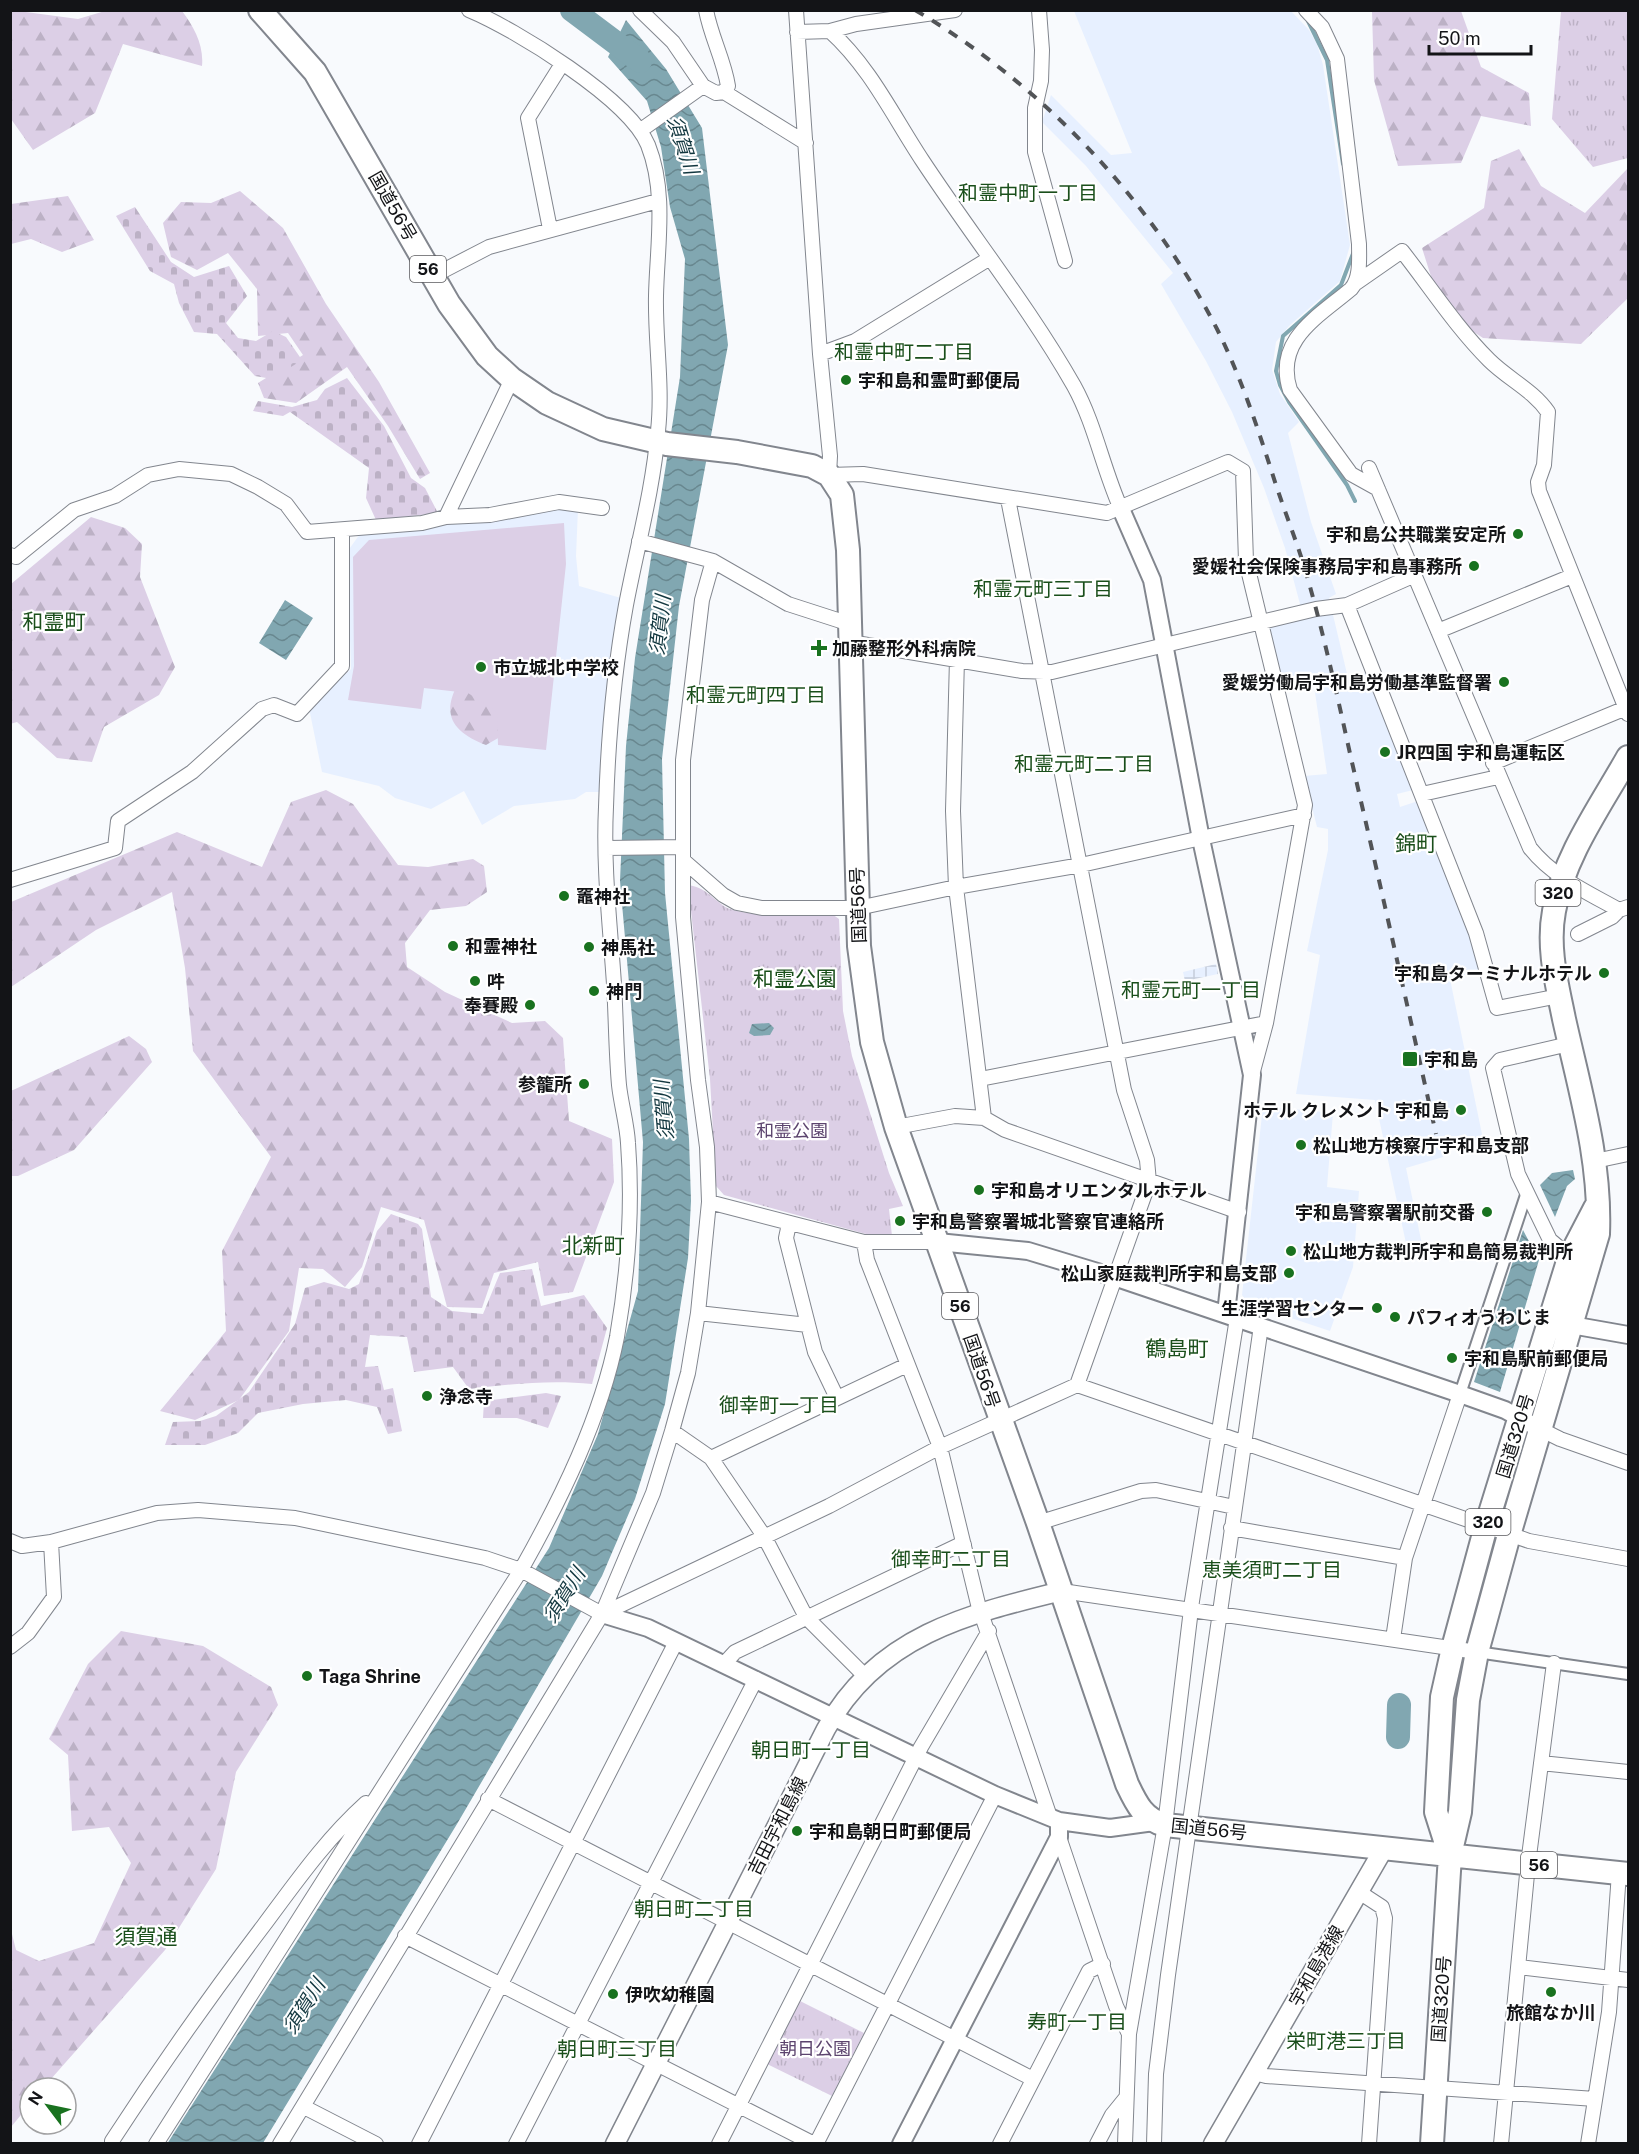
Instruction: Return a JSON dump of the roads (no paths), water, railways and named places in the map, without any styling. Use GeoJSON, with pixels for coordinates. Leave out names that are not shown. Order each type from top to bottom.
{"type":"FeatureCollection","features":[{"type":"Feature","properties":{"kind":"highway","name":"国道56号"},"geometry":{"type":"LineString","coordinates":[[260,10],[294,47],[331,97],[466,331],[512,379],[547,403],[577,419],[603,429],[662,443]]}},
{"type":"Feature","properties":{"kind":"highway","name":"56"},"geometry":{"type":"LineString","coordinates":[[662,443],[799,463],[829,475]]}},
{"type":"Feature","properties":{"kind":"highway","name":"国道56号"},"geometry":{"type":"LineString","coordinates":[[829,475],[842,495],[846,518],[858,908],[868,1020],[896,1127],[1062,1591],[1127,1784],[1138,1808],[1159,1823],[1383,1850],[1624,1874]]}},
{"type":"Feature","properties":{"kind":"highway","name":"国道320号"},"geometry":{"type":"LineString","coordinates":[[1450,1855],[1436,1812],[1442,1697],[1453,1648],[1486,1526],[1530,1424],[1599,1200],[1595,1161],[1553,964],[1552,930],[1562,878],[1629,757]]}},
{"type":"Feature","properties":{"kind":"highway","name":"国道320号"},"geometry":{"type":"LineString","coordinates":[[1432,2144],[1450,1855],[1460,1812],[1468,1700],[1477,1652],[1509,1535],[1530,1424]]}},
{"type":"Feature","properties":{"kind":"main road","name":"吉田宇和島線"},"geometry":{"type":"LineString","coordinates":[[615,2144],[833,1716],[844,1700],[866,1677],[904,1645],[944,1625],[981,1611],[1062,1591]]}},
{"type":"Feature","properties":{"kind":"main road","name":"宇和島港線"},"geometry":{"type":"LineString","coordinates":[[1218,2140],[1254,2073],[1383,1850]]}},
{"type":"Feature","properties":{"kind":"street"},"geometry":{"type":"LineString","coordinates":[[156,2144],[378,1793],[526,1573],[605,1383],[616,1338],[630,1235],[628,1139],[619,1090],[614,981],[605,892],[612,848],[605,811],[617,663],[662,443],[656,296],[661,234],[655,167],[644,128],[580,76],[521,35],[469,10]]}},
{"type":"Feature","properties":{"kind":"street"},"geometry":{"type":"LineString","coordinates":[[640,10],[673,42],[700,88],[716,93],[724,92],[806,143]]}},
{"type":"Feature","properties":{"kind":"street"},"geometry":{"type":"LineString","coordinates":[[706,10],[710,28],[725,65],[728,86],[724,92]]}},
{"type":"Feature","properties":{"kind":"street"},"geometry":{"type":"LineString","coordinates":[[796,10],[820,354],[830,456],[829,475],[852,473],[879,476],[1008,499],[1107,513],[1228,462],[1243,471],[1246,561],[1305,805],[1266,1023],[1252,1075],[1232,1316],[1218,1433],[1129,2034],[1125,2144]]}},
{"type":"Feature","properties":{"kind":"street"},"geometry":{"type":"LineString","coordinates":[[797,32],[830,32],[856,24],[903,20],[955,10]]}},
{"type":"Feature","properties":{"kind":"street"},"geometry":{"type":"LineString","coordinates":[[1039,10],[1042,50],[1041,81],[1035,108],[1035,152],[1065,261]]}},
{"type":"Feature","properties":{"kind":"street"},"geometry":{"type":"LineString","coordinates":[[1306,10],[1322,27],[1337,59],[1359,244],[1356,283]]}},
{"type":"Feature","properties":{"kind":"street"},"geometry":{"type":"LineString","coordinates":[[830,32],[853,52],[922,160],[990,258],[1075,387],[1093,431],[1107,477],[1152,580],[1201,838],[1252,1075]]}},
{"type":"Feature","properties":{"kind":"street"},"geometry":{"type":"LineString","coordinates":[[550,229],[528,118],[562,64]]}},
{"type":"Feature","properties":{"kind":"street"},"geometry":{"type":"LineString","coordinates":[[644,128],[700,88]]}},
{"type":"Feature","properties":{"kind":"street"},"geometry":{"type":"LineString","coordinates":[[433,276],[489,247],[658,201]]}},
{"type":"Feature","properties":{"kind":"street"},"geometry":{"type":"LineString","coordinates":[[1378,489],[1351,474],[1290,390],[1286,378],[1286,366],[1295,336],[1356,283],[1402,251],[1466,336],[1492,363],[1543,404],[1548,412],[1539,491],[1627,711],[1492,763]]}},
{"type":"Feature","properties":{"kind":"street"},"geometry":{"type":"LineString","coordinates":[[820,354],[855,341],[990,258]]}},
{"type":"Feature","properties":{"kind":"street"},"geometry":{"type":"LineString","coordinates":[[446,518],[512,379]]}},
{"type":"Feature","properties":{"kind":"street"},"geometry":{"type":"LineString","coordinates":[[1369,468],[1492,763],[1530,848],[1540,860],[1562,878],[1624,908],[1612,917],[1578,934]]}},
{"type":"Feature","properties":{"kind":"street"},"geometry":{"type":"LineString","coordinates":[[10,555],[16,557],[74,510],[115,496],[148,475],[179,469],[202,469],[231,474],[240,478],[286,504],[308,532],[490,515],[559,502],[602,508]]}},
{"type":"Feature","properties":{"kind":"street"},"geometry":{"type":"LineString","coordinates":[[1008,499],[1124,1090],[1147,1160],[1149,1182],[1077,1384]]}},
{"type":"Feature","properties":{"kind":"street"},"geometry":{"type":"LineString","coordinates":[[10,880],[115,848],[118,821],[192,772],[262,708],[274,705],[297,714],[342,666],[342,530]]}},
{"type":"Feature","properties":{"kind":"street"},"geometry":{"type":"LineString","coordinates":[[641,542],[707,558],[788,604],[850,633],[957,659],[1022,670],[1052,672],[1262,622],[1347,605],[1415,575]]}},
{"type":"Feature","properties":{"kind":"street"},"geometry":{"type":"LineString","coordinates":[[280,2144],[488,1799],[597,1612],[653,1493],[688,1373],[698,1313],[709,1202],[707,1147],[683,917],[680,852],[683,760],[691,675],[707,558]]}},
{"type":"Feature","properties":{"kind":"street"},"geometry":{"type":"LineString","coordinates":[[1438,631],[1572,576]]}},
{"type":"Feature","properties":{"kind":"street"},"geometry":{"type":"LineString","coordinates":[[1347,605],[1476,933],[1497,1008],[1559,996]]}},
{"type":"Feature","properties":{"kind":"street"},"geometry":{"type":"LineString","coordinates":[[957,659],[953,811],[956,886],[984,1118]]}},
{"type":"Feature","properties":{"kind":"street"},"geometry":{"type":"LineString","coordinates":[[1422,794],[1498,777]]}},
{"type":"Feature","properties":{"kind":"street"},"geometry":{"type":"LineString","coordinates":[[612,848],[680,852],[723,895],[737,903],[762,908],[858,908],[956,886],[1081,865],[1304,815]]}},
{"type":"Feature","properties":{"kind":"street"},"geometry":{"type":"LineString","coordinates":[[980,1079],[1118,1054],[1266,1023]]}},
{"type":"Feature","properties":{"kind":"street"},"geometry":{"type":"LineString","coordinates":[[1569,1044],[1500,1060],[1493,1068],[1515,1163],[1527,1192],[1550,1240],[1579,1263]]}},
{"type":"Feature","properties":{"kind":"street"},"geometry":{"type":"LineString","coordinates":[[896,1127],[955,1116],[984,1118],[1005,1130],[1239,1212]]}},
{"type":"Feature","properties":{"kind":"street"},"geometry":{"type":"LineString","coordinates":[[1595,1161],[1629,1154]]}},
{"type":"Feature","properties":{"kind":"street"},"geometry":{"type":"LineString","coordinates":[[1393,1639],[1405,1558],[1527,1192]]}},
{"type":"Feature","properties":{"kind":"street"},"geometry":{"type":"LineString","coordinates":[[709,1202],[864,1242],[938,1242],[1028,1251],[1232,1316],[1460,1394],[1560,1439],[1629,1463]]}},
{"type":"Feature","properties":{"kind":"street"},"geometry":{"type":"LineString","coordinates":[[789,1224],[786,1238],[814,1352],[837,1398]]}},
{"type":"Feature","properties":{"kind":"street"},"geometry":{"type":"LineString","coordinates":[[864,1242],[867,1260],[940,1447],[981,1611],[1116,2006],[1129,2034]]}},
{"type":"Feature","properties":{"kind":"street"},"geometry":{"type":"LineString","coordinates":[[698,1313],[808,1325]]}},
{"type":"Feature","properties":{"kind":"street"},"geometry":{"type":"LineString","coordinates":[[1561,1323],[1629,1335]]}},
{"type":"Feature","properties":{"kind":"street"},"geometry":{"type":"LineString","coordinates":[[1154,2144],[1158,2063],[1261,1326]]}},
{"type":"Feature","properties":{"kind":"street"},"geometry":{"type":"LineString","coordinates":[[711,1458],[907,1365]]}},
{"type":"Feature","properties":{"kind":"street"},"geometry":{"type":"LineString","coordinates":[[597,1612],[829,1506],[940,1447],[1077,1384],[1509,1535],[1533,1542],[1629,1559]]}},
{"type":"Feature","properties":{"kind":"street"},"geometry":{"type":"LineString","coordinates":[[672,1431],[711,1458],[764,1536],[806,1617],[866,1677]]}},
{"type":"Feature","properties":{"kind":"street"},"geometry":{"type":"LineString","coordinates":[[1038,1523],[1141,1491],[1156,1490],[1234,1507]]}},
{"type":"Feature","properties":{"kind":"street"},"geometry":{"type":"LineString","coordinates":[[10,1541],[22,1546],[51,1542],[157,1513],[198,1510],[295,1518],[485,1557],[526,1573],[597,1612],[633,1622],[756,1679],[1056,1825],[1110,1828],[1159,1823]]}},
{"type":"Feature","properties":{"kind":"street"},"geometry":{"type":"LineString","coordinates":[[1231,1528],[1405,1558]]}},
{"type":"Feature","properties":{"kind":"street"},"geometry":{"type":"LineString","coordinates":[[10,1647],[28,1633],[54,1597],[51,1542]]}},
{"type":"Feature","properties":{"kind":"street"},"geometry":{"type":"LineString","coordinates":[[724,1664],[735,1652],[957,1546],[964,1545]]}},
{"type":"Feature","properties":{"kind":"street"},"geometry":{"type":"LineString","coordinates":[[1062,1591],[1629,1674]]}},
{"type":"Feature","properties":{"kind":"street"},"geometry":{"type":"LineString","coordinates":[[719,2144],[808,1964],[917,1756],[989,1631]]}},
{"type":"Feature","properties":{"kind":"street"},"geometry":{"type":"LineString","coordinates":[[419,2144],[676,1642]]}},
{"type":"Feature","properties":{"kind":"street"},"geometry":{"type":"LineString","coordinates":[[1501,2144],[1528,1864],[1554,1663]]}},
{"type":"Feature","properties":{"kind":"street"},"geometry":{"type":"LineString","coordinates":[[516,2144],[756,1679]]}},
{"type":"Feature","properties":{"kind":"street"},"geometry":{"type":"LineString","coordinates":[[1541,1763],[1629,1773]]}},
{"type":"Feature","properties":{"kind":"street"},"geometry":{"type":"LineString","coordinates":[[113,2144],[112,2141],[176,2044],[315,1855],[364,1804],[378,1793]]}},
{"type":"Feature","properties":{"kind":"street"},"geometry":{"type":"LineString","coordinates":[[405,1936],[815,2144],[995,1795]]}},
{"type":"Feature","properties":{"kind":"street"},"geometry":{"type":"LineString","coordinates":[[488,1799],[1033,2079]]}},
{"type":"Feature","properties":{"kind":"street"},"geometry":{"type":"LineString","coordinates":[[901,2144],[955,2039],[1056,1825]]}},
{"type":"Feature","properties":{"kind":"street"},"geometry":{"type":"LineString","coordinates":[[1588,2144],[1613,1978],[1624,1874]]}},
{"type":"Feature","properties":{"kind":"street"},"geometry":{"type":"LineString","coordinates":[[1359,1892],[1382,1907],[1385,1918],[1376,2083],[1369,2144]]}},
{"type":"Feature","properties":{"kind":"street"},"geometry":{"type":"LineString","coordinates":[[1000,2144],[1089,1971],[1103,1964]]}},
{"type":"Feature","properties":{"kind":"street"},"geometry":{"type":"LineString","coordinates":[[1519,1967],[1629,1980]]}},
{"type":"Feature","properties":{"kind":"street"},"geometry":{"type":"LineString","coordinates":[[1254,2073],[1266,2076],[1507,2091],[1595,2099]]}},
{"type":"Feature","properties":{"kind":"street"},"geometry":{"type":"LineString","coordinates":[[1097,2144],[1112,2115],[1125,2099]]}},
{"type":"Feature","properties":{"kind":"street"},"geometry":{"type":"LineString","coordinates":[[304,2107],[376,2144]]}},
{"type":"Feature","properties":{"kind":"water"},"geometry":{"type":"Polygon","coordinates":[[[626,20],[666,69],[702,128],[728,345],[679,606],[662,759],[665,893],[689,1139],[691,1201],[688,1258],[665,1404],[635,1499],[602,1576],[457,1824],[263,2143],[167,2144],[549,1548],[598,1434],[638,1291],[643,1142],[620,881],[626,746],[635,658],[680,377],[685,259],[670,207],[661,147],[647,101],[608,57],[626,20]]]}},
{"type":"Feature","properties":{"kind":"water"},"geometry":{"type":"Polygon","coordinates":[[[285,600],[313,618],[286,660],[259,643],[285,600]]]}},
{"type":"Feature","properties":{"kind":"water"},"geometry":{"type":"Polygon","coordinates":[[[769,1023],[774,1028],[770,1035],[754,1036],[749,1033],[752,1024],[769,1023]]]}},
{"type":"Feature","properties":{"kind":"water"},"geometry":{"type":"Polygon","coordinates":[[[1573,1170],[1575,1179],[1567,1186],[1555,1217],[1540,1185],[1552,1173],[1573,1170]]]}},
{"type":"Feature","properties":{"kind":"water"},"geometry":{"type":"Polygon","coordinates":[[[1523,1230],[1539,1260],[1500,1392],[1474,1382],[1523,1230]]]}},
{"type":"Feature","properties":{"kind":"waterway","name":"須賀川"},"geometry":{"type":"LineString","coordinates":[[572,10],[640,61]]}},
{"type":"Feature","properties":{"kind":"waterway"},"geometry":{"type":"LineString","coordinates":[[1308,21],[1327,60],[1343,164]]}},
{"type":"Feature","properties":{"kind":"waterway"},"geometry":{"type":"LineString","coordinates":[[1354,251],[1341,285],[1283,336],[1276,371],[1289,402],[1347,485],[1355,501]]}},
{"type":"Feature","properties":{"kind":"waterway"},"geometry":{"type":"LineString","coordinates":[[1398,1737],[1399,1705]]}},
{"type":"Feature","properties":{"kind":"railway"},"geometry":{"type":"LineString","coordinates":[[915,10],[962,40],[1006,73],[1049,109],[1088,148],[1159,234],[1190,281],[1226,348],[1242,386],[1302,558],[1315,604],[1436,1134]]}},
{"type":"Feature","properties":{"kind":"place","name":"宇和島和霊町郵便局"},"geometry":{"type":"Point","coordinates":[846,380]}},
{"type":"Feature","properties":{"kind":"place","name":"宇和島公共職業安定所"},"geometry":{"type":"Point","coordinates":[1518,534]}},
{"type":"Feature","properties":{"kind":"place","name":"愛媛社会保険事務局宇和島事務所"},"geometry":{"type":"Point","coordinates":[1474,566]}},
{"type":"Feature","properties":{"kind":"place","name":"加藤整形外科病院"},"geometry":{"type":"Point","coordinates":[819,648]}},
{"type":"Feature","properties":{"kind":"place","name":"市立城北中学校"},"geometry":{"type":"Point","coordinates":[481,667]}},
{"type":"Feature","properties":{"kind":"place","name":"愛媛労働局宇和島労働基準監督署"},"geometry":{"type":"Point","coordinates":[1504,682]}},
{"type":"Feature","properties":{"kind":"place","name":"JR四国 宇和島運転区"},"geometry":{"type":"Point","coordinates":[1385,752]}},
{"type":"Feature","properties":{"kind":"place","name":"竈神社"},"geometry":{"type":"Point","coordinates":[564,896]}},
{"type":"Feature","properties":{"kind":"place","name":"和霊神社"},"geometry":{"type":"Point","coordinates":[453,946]}},
{"type":"Feature","properties":{"kind":"place","name":"神馬社"},"geometry":{"type":"Point","coordinates":[589,947]}},
{"type":"Feature","properties":{"kind":"place","name":"宇和島ターミナルホテル"},"geometry":{"type":"Point","coordinates":[1604,973]}},
{"type":"Feature","properties":{"kind":"place","name":"吽"},"geometry":{"type":"Point","coordinates":[475,981]}},
{"type":"Feature","properties":{"kind":"place","name":"神門"},"geometry":{"type":"Point","coordinates":[594,991]}},
{"type":"Feature","properties":{"kind":"place","name":"奉賽殿"},"geometry":{"type":"Point","coordinates":[530,1005]}},
{"type":"Feature","properties":{"kind":"place","name":"宇和島"},"geometry":{"type":"Point","coordinates":[1410,1059]}},
{"type":"Feature","properties":{"kind":"place","name":"参籠所"},"geometry":{"type":"Point","coordinates":[584,1084]}},
{"type":"Feature","properties":{"kind":"place","name":"ホテル クレメント 宇和島"},"geometry":{"type":"Point","coordinates":[1461,1110]}},
{"type":"Feature","properties":{"kind":"place","name":"松山地方検察庁宇和島支部"},"geometry":{"type":"Point","coordinates":[1301,1145]}},
{"type":"Feature","properties":{"kind":"place","name":"宇和島オリエンタルホテル"},"geometry":{"type":"Point","coordinates":[979,1190]}},
{"type":"Feature","properties":{"kind":"place","name":"宇和島警察署駅前交番"},"geometry":{"type":"Point","coordinates":[1487,1212]}},
{"type":"Feature","properties":{"kind":"place","name":"宇和島警察署城北警察官連絡所"},"geometry":{"type":"Point","coordinates":[900,1221]}},
{"type":"Feature","properties":{"kind":"place","name":"松山地方裁判所宇和島簡易裁判所"},"geometry":{"type":"Point","coordinates":[1291,1251]}},
{"type":"Feature","properties":{"kind":"place","name":"松山家庭裁判所宇和島支部"},"geometry":{"type":"Point","coordinates":[1289,1273]}},
{"type":"Feature","properties":{"kind":"place","name":"生涯学習センター"},"geometry":{"type":"Point","coordinates":[1377,1308]}},
{"type":"Feature","properties":{"kind":"place","name":"パフィオうわじま"},"geometry":{"type":"Point","coordinates":[1395,1317]}},
{"type":"Feature","properties":{"kind":"place","name":"宇和島駅前郵便局"},"geometry":{"type":"Point","coordinates":[1452,1358]}},
{"type":"Feature","properties":{"kind":"place","name":"浄念寺"},"geometry":{"type":"Point","coordinates":[427,1396]}},
{"type":"Feature","properties":{"kind":"place","name":"Taga Shrine"},"geometry":{"type":"Point","coordinates":[307,1676]}},
{"type":"Feature","properties":{"kind":"place","name":"宇和島朝日町郵便局"},"geometry":{"type":"Point","coordinates":[797,1831]}},
{"type":"Feature","properties":{"kind":"place","name":"旅館なか川"},"geometry":{"type":"Point","coordinates":[1551,1992]}},
{"type":"Feature","properties":{"kind":"place","name":"伊吹幼稚園"},"geometry":{"type":"Point","coordinates":[613,1994]}},
{"type":"Feature","properties":{"kind":"district","name":"和霊中町一丁目"},"geometry":{"type":"Point","coordinates":[1028,193]}},
{"type":"Feature","properties":{"kind":"district","name":"和霊中町二丁目"},"geometry":{"type":"Point","coordinates":[904,352]}},
{"type":"Feature","properties":{"kind":"district","name":"和霊元町三丁目"},"geometry":{"type":"Point","coordinates":[1043,589]}},
{"type":"Feature","properties":{"kind":"district","name":"和霊町"},"geometry":{"type":"Point","coordinates":[54,621]}},
{"type":"Feature","properties":{"kind":"district","name":"和霊元町四丁目"},"geometry":{"type":"Point","coordinates":[756,695]}},
{"type":"Feature","properties":{"kind":"district","name":"和霊元町二丁目"},"geometry":{"type":"Point","coordinates":[1084,764]}},
{"type":"Feature","properties":{"kind":"district","name":"錦町"},"geometry":{"type":"Point","coordinates":[1416,843]}},
{"type":"Feature","properties":{"kind":"district","name":"和霊公園"},"geometry":{"type":"Point","coordinates":[795,978]}},
{"type":"Feature","properties":{"kind":"district","name":"和霊元町一丁目"},"geometry":{"type":"Point","coordinates":[1191,990]}},
{"type":"Feature","properties":{"kind":"district","name":"北新町"},"geometry":{"type":"Point","coordinates":[593,1245]}},
{"type":"Feature","properties":{"kind":"district","name":"鶴島町"},"geometry":{"type":"Point","coordinates":[1177,1348]}},
{"type":"Feature","properties":{"kind":"district","name":"御幸町一丁目"},"geometry":{"type":"Point","coordinates":[779,1405]}},
{"type":"Feature","properties":{"kind":"district","name":"御幸町二丁目"},"geometry":{"type":"Point","coordinates":[951,1559]}},
{"type":"Feature","properties":{"kind":"district","name":"恵美須町二丁目"},"geometry":{"type":"Point","coordinates":[1272,1570]}},
{"type":"Feature","properties":{"kind":"district","name":"朝日町一丁目"},"geometry":{"type":"Point","coordinates":[811,1750]}},
{"type":"Feature","properties":{"kind":"district","name":"朝日町二丁目"},"geometry":{"type":"Point","coordinates":[694,1909]}},
{"type":"Feature","properties":{"kind":"district","name":"須賀通"},"geometry":{"type":"Point","coordinates":[146,1936]}},
{"type":"Feature","properties":{"kind":"district","name":"寿町一丁目"},"geometry":{"type":"Point","coordinates":[1077,2022]}},
{"type":"Feature","properties":{"kind":"district","name":"栄町港三丁目"},"geometry":{"type":"Point","coordinates":[1346,2041]}},
{"type":"Feature","properties":{"kind":"district","name":"朝日町三丁目"},"geometry":{"type":"Point","coordinates":[617,2049]}},
{"type":"Feature","properties":{"kind":"park label","name":"朝日公園"},"geometry":{"type":"Point","coordinates":[815,2048]}}]}
